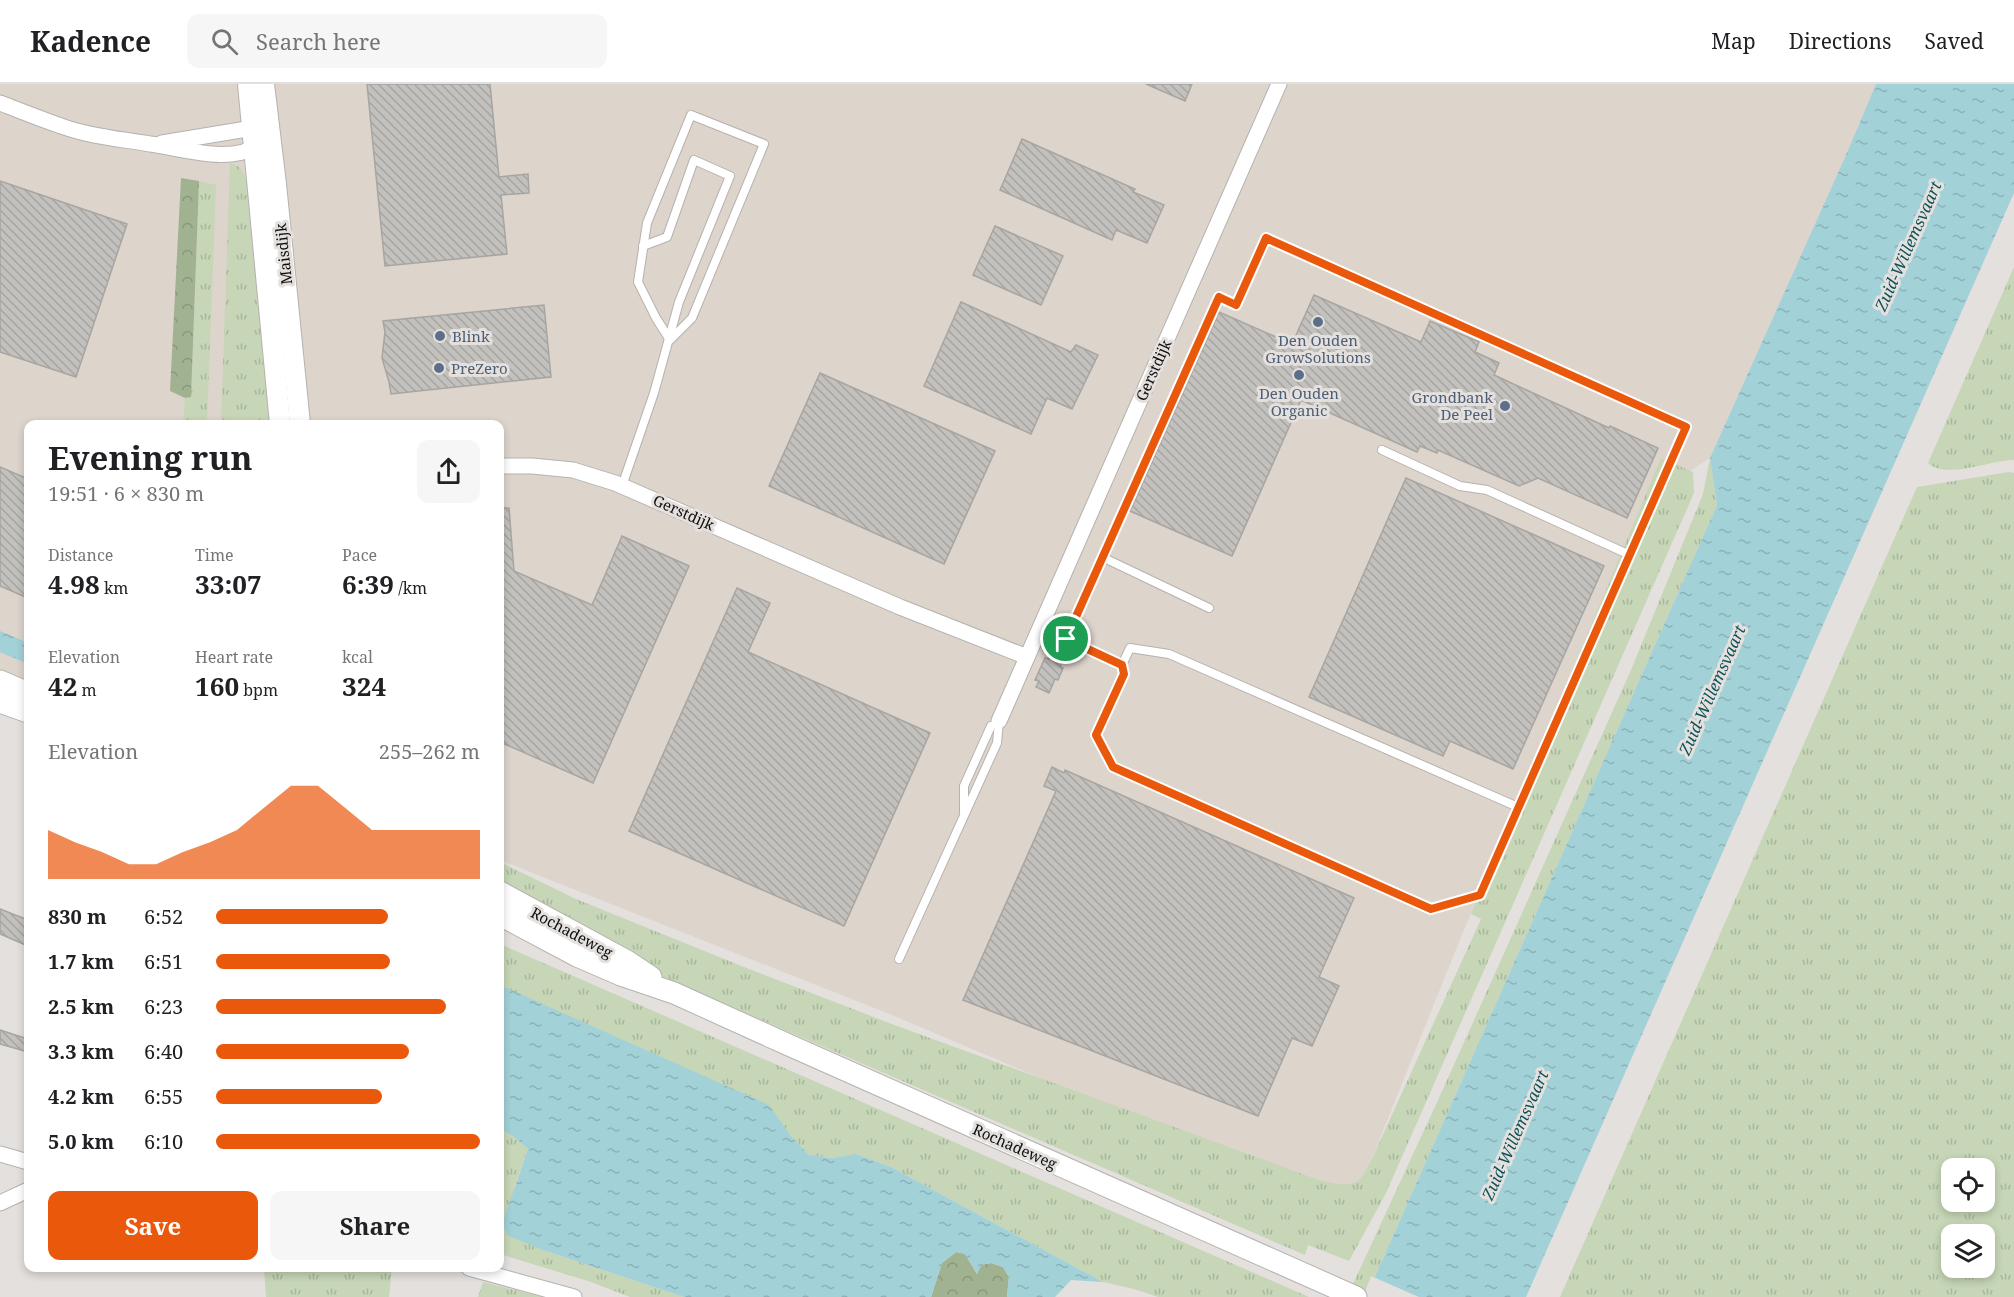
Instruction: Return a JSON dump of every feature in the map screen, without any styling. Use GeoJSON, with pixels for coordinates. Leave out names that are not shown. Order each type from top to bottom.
{"type":"FeatureCollection","features":[{"type":"Feature","properties":{"kind":"main road"},"geometry":{"type":"LineString","coordinates":[[0,681],[24,691]]}},
{"type":"Feature","properties":{"kind":"main road"},"geometry":{"type":"LineString","coordinates":[[0,702],[24,711]]}},
{"type":"Feature","properties":{"kind":"main road","name":"Rochadeweg"},"geometry":{"type":"LineString","coordinates":[[504,894],[627,961],[674,993]]}},
{"type":"Feature","properties":{"kind":"main road","name":"Rochadeweg"},"geometry":{"type":"LineString","coordinates":[[504,917],[577,956],[621,975],[674,993],[1356,1297]]}},
{"type":"Feature","properties":{"kind":"street","name":"Maisdijk"},"geometry":{"type":"LineString","coordinates":[[248,84],[262,132],[299,420]]}},
{"type":"Feature","properties":{"kind":"street","name":"Maisdijk"},"geometry":{"type":"LineString","coordinates":[[264,84],[262,132],[254,149],[280,420]]}},
{"type":"Feature","properties":{"kind":"street","name":"Gerstdijk"},"geometry":{"type":"LineString","coordinates":[[995,724],[1027,657],[1279,84]]}},
{"type":"Feature","properties":{"kind":"street"},"geometry":{"type":"LineString","coordinates":[[0,103],[66,128],[104,137],[154,144],[193,153],[223,154],[254,149]]}},
{"type":"Feature","properties":{"kind":"street"},"geometry":{"type":"LineString","coordinates":[[154,144],[262,132]]}},
{"type":"Feature","properties":{"kind":"street","name":"Gerstdijk"},"geometry":{"type":"LineString","coordinates":[[504,466],[573,470],[622,486],[900,607],[1027,657]]}},
{"type":"Feature","properties":{"kind":"street"},"geometry":{"type":"LineString","coordinates":[[0,1154],[24,1161]]}},
{"type":"Feature","properties":{"kind":"street"},"geometry":{"type":"LineString","coordinates":[[0,1203],[24,1192]]}},
{"type":"Feature","properties":{"kind":"street"},"geometry":{"type":"LineString","coordinates":[[483,1272],[574,1297]]}},
{"type":"Feature","properties":{"kind":"lane"},"geometry":{"type":"LineString","coordinates":[[691,115],[764,144],[692,318],[670,340],[638,282],[647,223],[691,115]]}},
{"type":"Feature","properties":{"kind":"lane"},"geometry":{"type":"LineString","coordinates":[[622,486],[670,340],[679,302],[730,176],[694,160],[667,237],[643,246]]}},
{"type":"Feature","properties":{"kind":"lane"},"geometry":{"type":"LineString","coordinates":[[1066,639],[1219,297],[1236,305],[1266,238],[1686,427],[1480,895],[1431,909],[1113,767],[1096,735],[1124,674],[1122,665],[1130,648],[1168,654],[1518,807]]}},
{"type":"Feature","properties":{"kind":"lane"},"geometry":{"type":"LineString","coordinates":[[1382,450],[1460,486],[1487,490],[1630,555]]}},
{"type":"Feature","properties":{"kind":"lane"},"geometry":{"type":"LineString","coordinates":[[1102,557],[1209,608]]}},
{"type":"Feature","properties":{"kind":"lane"},"geometry":{"type":"LineString","coordinates":[[1040,627],[1122,665]]}},
{"type":"Feature","properties":{"kind":"lane","name":"Gerstdijk"},"geometry":{"type":"LineString","coordinates":[[899,959],[997,743],[995,724]]}},
{"type":"Feature","properties":{"kind":"lane","name":"Gerstdijk"},"geometry":{"type":"LineString","coordinates":[[964,817],[964,786],[995,724]]}},
{"type":"Feature","properties":{"kind":"shaded area"},"geometry":{"type":"Polygon","coordinates":[[[0,84],[1876,84],[1710,458],[1653,495],[1463,932],[1351,1210],[892,1015],[504,862],[504,420],[24,420],[24,681],[0,671],[0,84]]]}},
{"type":"Feature","properties":{"kind":"green space"},"geometry":{"type":"Polygon","coordinates":[[[230,163],[239,167],[246,178],[259,248],[274,420],[221,420],[230,163]]]}},
{"type":"Feature","properties":{"kind":"green space"},"geometry":{"type":"Polygon","coordinates":[[[181,178],[199,181],[191,397],[185,398],[170,391],[181,178]]]}},
{"type":"Feature","properties":{"kind":"green space"},"geometry":{"type":"Polygon","coordinates":[[[199,181],[216,185],[207,420],[183,420],[185,398],[191,396],[199,181]]]}},
{"type":"Feature","properties":{"kind":"green space"},"geometry":{"type":"Polygon","coordinates":[[[2014,267],[2014,460],[1957,470],[1936,468],[1928,463],[2014,267]]]}},
{"type":"Feature","properties":{"kind":"green space"},"geometry":{"type":"Polygon","coordinates":[[[1661,458],[1693,472],[1694,493],[1386,1193],[1349,1261],[1308,1245],[1305,1255],[664,978],[504,886],[504,864],[576,899],[897,1026],[1303,1174],[1339,1184],[1356,1182],[1370,1163],[1481,919],[1471,914],[1661,458]]]}},
{"type":"Feature","properties":{"kind":"green space"},"geometry":{"type":"Polygon","coordinates":[[[1710,458],[1717,505],[1366,1297],[1347,1297],[1631,670],[1703,494],[1710,458]]]}},
{"type":"Feature","properties":{"kind":"green space"},"geometry":{"type":"Polygon","coordinates":[[[2014,473],[2014,1297],[1560,1297],[1917,487],[2014,473]]]}},
{"type":"Feature","properties":{"kind":"green space"},"geometry":{"type":"Polygon","coordinates":[[[504,946],[1309,1297],[1158,1297],[1103,1282],[891,1167],[856,1154],[832,1158],[809,1155],[790,1135],[504,987],[504,946]]]}},
{"type":"Feature","properties":{"kind":"green space"},"geometry":{"type":"Polygon","coordinates":[[[504,1131],[528,1149],[514,1188],[543,1250],[684,1297],[630,1297],[591,1282],[504,1255],[504,1131]]]}},
{"type":"Feature","properties":{"kind":"green space"},"geometry":{"type":"Polygon","coordinates":[[[956,1252],[965,1254],[977,1274],[981,1265],[991,1263],[1003,1267],[1009,1277],[1007,1297],[931,1297],[942,1263],[956,1252]]]}},
{"type":"Feature","properties":{"kind":"green space"},"geometry":{"type":"Polygon","coordinates":[[[264,1272],[392,1272],[389,1297],[266,1297],[264,1272]]]}},
{"type":"Feature","properties":{"kind":"green space"},"geometry":{"type":"Polygon","coordinates":[[[483,1282],[543,1297],[478,1297],[483,1282]]]}},
{"type":"Feature","properties":{"kind":"water","name":"Zuid-Willemsvaart"},"geometry":{"type":"Polygon","coordinates":[[[1876,84],[2014,84],[2014,193],[1526,1297],[1390,1297],[1394,1287],[1385,1283],[1366,1297],[1717,505],[1710,458],[1876,84]]]}},
{"type":"Feature","properties":{"kind":"water"},"geometry":{"type":"Polygon","coordinates":[[[0,631],[24,641],[24,662],[0,652],[0,631]]]}},
{"type":"Feature","properties":{"kind":"water"},"geometry":{"type":"Polygon","coordinates":[[[504,987],[769,1105],[790,1135],[809,1155],[832,1158],[856,1154],[891,1167],[1103,1282],[1071,1280],[1055,1297],[1007,1297],[1009,1277],[1003,1267],[991,1263],[981,1265],[977,1274],[965,1254],[956,1252],[942,1263],[931,1297],[684,1297],[543,1250],[509,1236],[504,1227],[504,1218],[528,1149],[504,1131],[504,987]]]}},
{"type":"Feature","properties":{"kind":"pier"},"geometry":{"type":"Polygon","coordinates":[[[1371,1276],[1419,1297],[1387,1297],[1390,1289],[1386,1287],[1382,1297],[1363,1297],[1371,1276]]]}},
{"type":"Feature","properties":{"kind":"building"},"geometry":{"type":"Polygon","coordinates":[[[367,84],[490,84],[499,177],[528,174],[529,193],[501,195],[507,254],[385,266],[367,84]]]}},
{"type":"Feature","properties":{"kind":"building"},"geometry":{"type":"Polygon","coordinates":[[[1146,84],[1192,84],[1185,101],[1146,84]]]}},
{"type":"Feature","properties":{"kind":"building"},"geometry":{"type":"Polygon","coordinates":[[[1022,139],[1135,189],[1133,192],[1164,205],[1147,243],[1116,230],[1112,240],[1000,190],[1022,139]]]}},
{"type":"Feature","properties":{"kind":"building"},"geometry":{"type":"Polygon","coordinates":[[[0,181],[127,224],[76,377],[0,352],[0,181]]]}},
{"type":"Feature","properties":{"kind":"building"},"geometry":{"type":"Polygon","coordinates":[[[995,226],[1063,256],[1041,305],[973,275],[995,226]]]}},
{"type":"Feature","properties":{"kind":"building"},"geometry":{"type":"Polygon","coordinates":[[[1314,295],[1421,342],[1430,321],[1479,342],[1475,352],[1499,363],[1494,375],[1658,448],[1627,518],[1538,478],[1519,486],[1438,450],[1437,453],[1420,446],[1417,452],[1301,400],[1232,556],[1130,511],[1219,312],[1292,344],[1314,295]]]}},
{"type":"Feature","properties":{"kind":"building"},"geometry":{"type":"Polygon","coordinates":[[[961,302],[1071,352],[1076,345],[1098,355],[1072,409],[1047,398],[1031,434],[924,386],[961,302]]]}},
{"type":"Feature","properties":{"kind":"building"},"geometry":{"type":"Polygon","coordinates":[[[544,305],[551,377],[391,394],[382,358],[385,332],[383,321],[544,305]]]}},
{"type":"Feature","properties":{"kind":"building"},"geometry":{"type":"Polygon","coordinates":[[[820,373],[995,451],[944,564],[769,486],[820,373]]]}},
{"type":"Feature","properties":{"kind":"building"},"geometry":{"type":"Polygon","coordinates":[[[0,467],[24,477],[24,596],[0,586],[0,467]]]}},
{"type":"Feature","properties":{"kind":"building"},"geometry":{"type":"Polygon","coordinates":[[[1406,478],[1604,566],[1513,769],[1450,741],[1443,756],[1309,697],[1406,478]]]}},
{"type":"Feature","properties":{"kind":"building"},"geometry":{"type":"Polygon","coordinates":[[[504,508],[509,508],[514,571],[592,605],[622,536],[689,566],[593,783],[504,744],[504,508]]]}},
{"type":"Feature","properties":{"kind":"building"},"geometry":{"type":"Polygon","coordinates":[[[737,588],[770,603],[748,652],[930,733],[844,926],[629,831],[737,588]]]}},
{"type":"Feature","properties":{"kind":"building"},"geometry":{"type":"Polygon","coordinates":[[[1054,647],[1067,652],[1060,666],[1063,668],[1058,680],[1055,679],[1049,693],[1036,687],[1039,681],[1035,680],[1045,658],[1049,659],[1054,647]]]}},
{"type":"Feature","properties":{"kind":"building"},"geometry":{"type":"Polygon","coordinates":[[[1052,767],[1064,773],[1065,770],[1354,898],[1319,977],[1339,986],[1312,1046],[1292,1038],[1258,1116],[963,1000],[1056,791],[1044,786],[1052,767]]]}},
{"type":"Feature","properties":{"kind":"building"},"geometry":{"type":"Polygon","coordinates":[[[0,909],[24,918],[24,944],[0,934],[0,909]]]}},
{"type":"Feature","properties":{"kind":"building"},"geometry":{"type":"Polygon","coordinates":[[[0,1030],[24,1038],[24,1051],[0,1044],[0,1030]]]}},
{"type":"Feature","properties":{"kind":"place","name":"Den Ouden GrowSolutions"},"geometry":{"type":"Point","coordinates":[1318,322]}},
{"type":"Feature","properties":{"kind":"place","name":"Blink"},"geometry":{"type":"Point","coordinates":[440,336]}},
{"type":"Feature","properties":{"kind":"place","name":"PreZero"},"geometry":{"type":"Point","coordinates":[439,368]}},
{"type":"Feature","properties":{"kind":"place","name":"Den Ouden Organic"},"geometry":{"type":"Point","coordinates":[1299,375]}},
{"type":"Feature","properties":{"kind":"place","name":"Grondbank De Peel"},"geometry":{"type":"Point","coordinates":[1505,406]}},
{"type":"Feature","properties":{"kind":"route"},"geometry":{"type":"LineString","coordinates":[[1266,238],[1686,427],[1480,895],[1431,909],[1113,767],[1096,735],[1124,674],[1122,665],[1066,639],[1219,297],[1236,305],[1266,238]]}}]}
